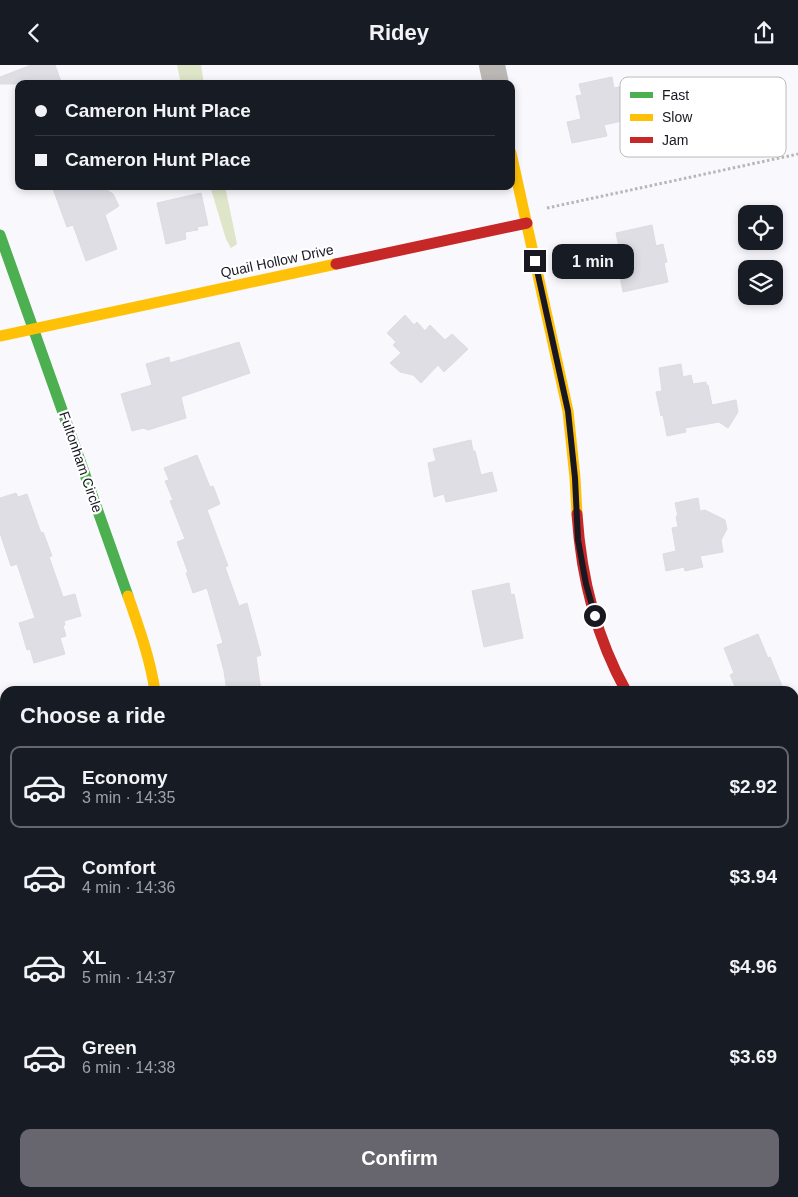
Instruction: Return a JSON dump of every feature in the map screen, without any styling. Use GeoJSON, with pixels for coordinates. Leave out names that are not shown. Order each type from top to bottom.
{"type":"FeatureCollection","features":[{"type":"Feature","properties":{"kind":"street"},"geometry":{"type":"LineString","coordinates":[[492,65],[495,80]]}},
{"type":"Feature","properties":{"kind":"street"},"geometry":{"type":"LineString","coordinates":[[515,170],[568,411],[575,478],[578,540],[586,584],[599,631],[623,686]]}},
{"type":"Feature","properties":{"kind":"street","name":"Quail Hollow Drive"},"geometry":{"type":"LineString","coordinates":[[0,336],[527,223]]}},
{"type":"Feature","properties":{"kind":"street","name":"Fultonham Circle"},"geometry":{"type":"LineString","coordinates":[[0,235],[142,635],[154,686]]}},
{"type":"Feature","properties":{"kind":"path"},"geometry":{"type":"LineString","coordinates":[[527,223],[542,210],[784,157]]}},
{"type":"Feature","properties":{"kind":"green space"},"geometry":{"type":"Polygon","coordinates":[[[177,65],[201,65],[203,80],[180,80],[177,65]]]}},
{"type":"Feature","properties":{"kind":"green space"},"geometry":{"type":"Polygon","coordinates":[[[211,190],[226,190],[237,244],[231,248],[226,239],[211,190]]]}},
{"type":"Feature","properties":{"kind":"building"},"geometry":{"type":"Polygon","coordinates":[[[31,65],[55,65],[61,80],[15,80],[15,84],[0,84],[0,77],[31,65]]]}},
{"type":"Feature","properties":{"kind":"building"},"geometry":{"type":"Polygon","coordinates":[[[612,77],[614,88],[620,87],[620,121],[604,125],[607,136],[572,143],[567,122],[581,119],[576,96],[582,95],[579,84],[612,77]]]}},
{"type":"Feature","properties":{"kind":"building"},"geometry":{"type":"Polygon","coordinates":[[[53,190],[107,190],[113,194],[119,206],[105,215],[117,249],[86,261],[73,225],[67,227],[53,190]]]}},
{"type":"Feature","properties":{"kind":"building"},"geometry":{"type":"Polygon","coordinates":[[[201,193],[208,225],[197,227],[198,230],[185,232],[186,239],[166,244],[157,203],[201,193]]]}},
{"type":"Feature","properties":{"kind":"building"},"geometry":{"type":"Polygon","coordinates":[[[652,225],[656,246],[663,244],[667,262],[664,263],[668,282],[623,292],[619,271],[624,270],[616,233],[652,225]]]}},
{"type":"Feature","properties":{"kind":"building"},"geometry":{"type":"Polygon","coordinates":[[[405,315],[414,325],[417,322],[425,331],[430,325],[445,340],[452,334],[468,349],[444,372],[438,365],[421,383],[413,375],[400,372],[390,363],[401,353],[393,345],[396,342],[387,333],[405,315]]]}},
{"type":"Feature","properties":{"kind":"building"},"geometry":{"type":"Polygon","coordinates":[[[239,342],[250,373],[181,397],[186,418],[148,430],[143,428],[132,431],[121,394],[152,385],[146,364],[169,357],[170,363],[239,342]]]}},
{"type":"Feature","properties":{"kind":"building"},"geometry":{"type":"Polygon","coordinates":[[[681,364],[683,377],[691,375],[693,384],[706,382],[712,405],[736,400],[738,412],[728,428],[719,422],[685,428],[686,432],[667,436],[656,392],[662,391],[659,368],[681,364]]]}},
{"type":"Feature","properties":{"kind":"building"},"geometry":{"type":"Polygon","coordinates":[[[471,440],[481,475],[492,472],[497,491],[446,502],[444,494],[434,497],[428,463],[436,461],[433,449],[471,440]]]}},
{"type":"Feature","properties":{"kind":"building"},"geometry":{"type":"Polygon","coordinates":[[[197,455],[210,487],[213,486],[220,504],[207,510],[228,566],[225,567],[239,606],[247,603],[261,655],[256,657],[260,686],[226,686],[217,645],[223,643],[207,588],[193,593],[186,573],[188,572],[177,542],[185,539],[170,501],[173,500],[165,481],[169,480],[164,468],[197,455]]]}},
{"type":"Feature","properties":{"kind":"building"},"geometry":{"type":"Polygon","coordinates":[[[16,493],[18,497],[27,494],[41,533],[43,532],[52,556],[49,557],[63,597],[75,594],[81,616],[64,621],[65,625],[63,626],[66,636],[60,638],[65,654],[34,663],[30,649],[27,650],[19,623],[35,618],[17,564],[11,566],[0,533],[0,498],[16,493]]]}},
{"type":"Feature","properties":{"kind":"building"},"geometry":{"type":"Polygon","coordinates":[[[698,498],[700,511],[705,510],[725,520],[727,529],[721,540],[723,552],[700,556],[703,567],[685,571],[684,567],[666,571],[663,554],[676,551],[672,528],[678,527],[675,503],[698,498]]]}},
{"type":"Feature","properties":{"kind":"building"},"geometry":{"type":"Polygon","coordinates":[[[509,583],[511,595],[514,594],[523,638],[484,647],[472,591],[509,583]]]}},
{"type":"Feature","properties":{"kind":"building"},"geometry":{"type":"Polygon","coordinates":[[[758,634],[782,686],[735,686],[730,675],[734,673],[724,648],[758,634]]]}},
{"type":"Feature","properties":{"kind":"traffic: fast"},"geometry":{"type":"LineString","coordinates":[[0,235],[128,596]]}},
{"type":"Feature","properties":{"kind":"traffic: slow"},"geometry":{"type":"LineString","coordinates":[[515,171],[568,411],[577,514]]}},
{"type":"Feature","properties":{"kind":"traffic: slow"},"geometry":{"type":"LineString","coordinates":[[0,336],[336,264]]}},
{"type":"Feature","properties":{"kind":"traffic: slow"},"geometry":{"type":"LineString","coordinates":[[128,596],[147,655],[154,686]]}},
{"type":"Feature","properties":{"kind":"traffic: jam"},"geometry":{"type":"LineString","coordinates":[[336,264],[527,223]]}},
{"type":"Feature","properties":{"kind":"traffic: jam"},"geometry":{"type":"LineString","coordinates":[[577,514],[582,560],[592,606],[606,649],[623,686]]}},
{"type":"Feature","properties":{"kind":"route"},"geometry":{"type":"LineString","coordinates":[[535,261],[568,411],[575,478],[578,540],[586,584],[595,616]]}}]}
